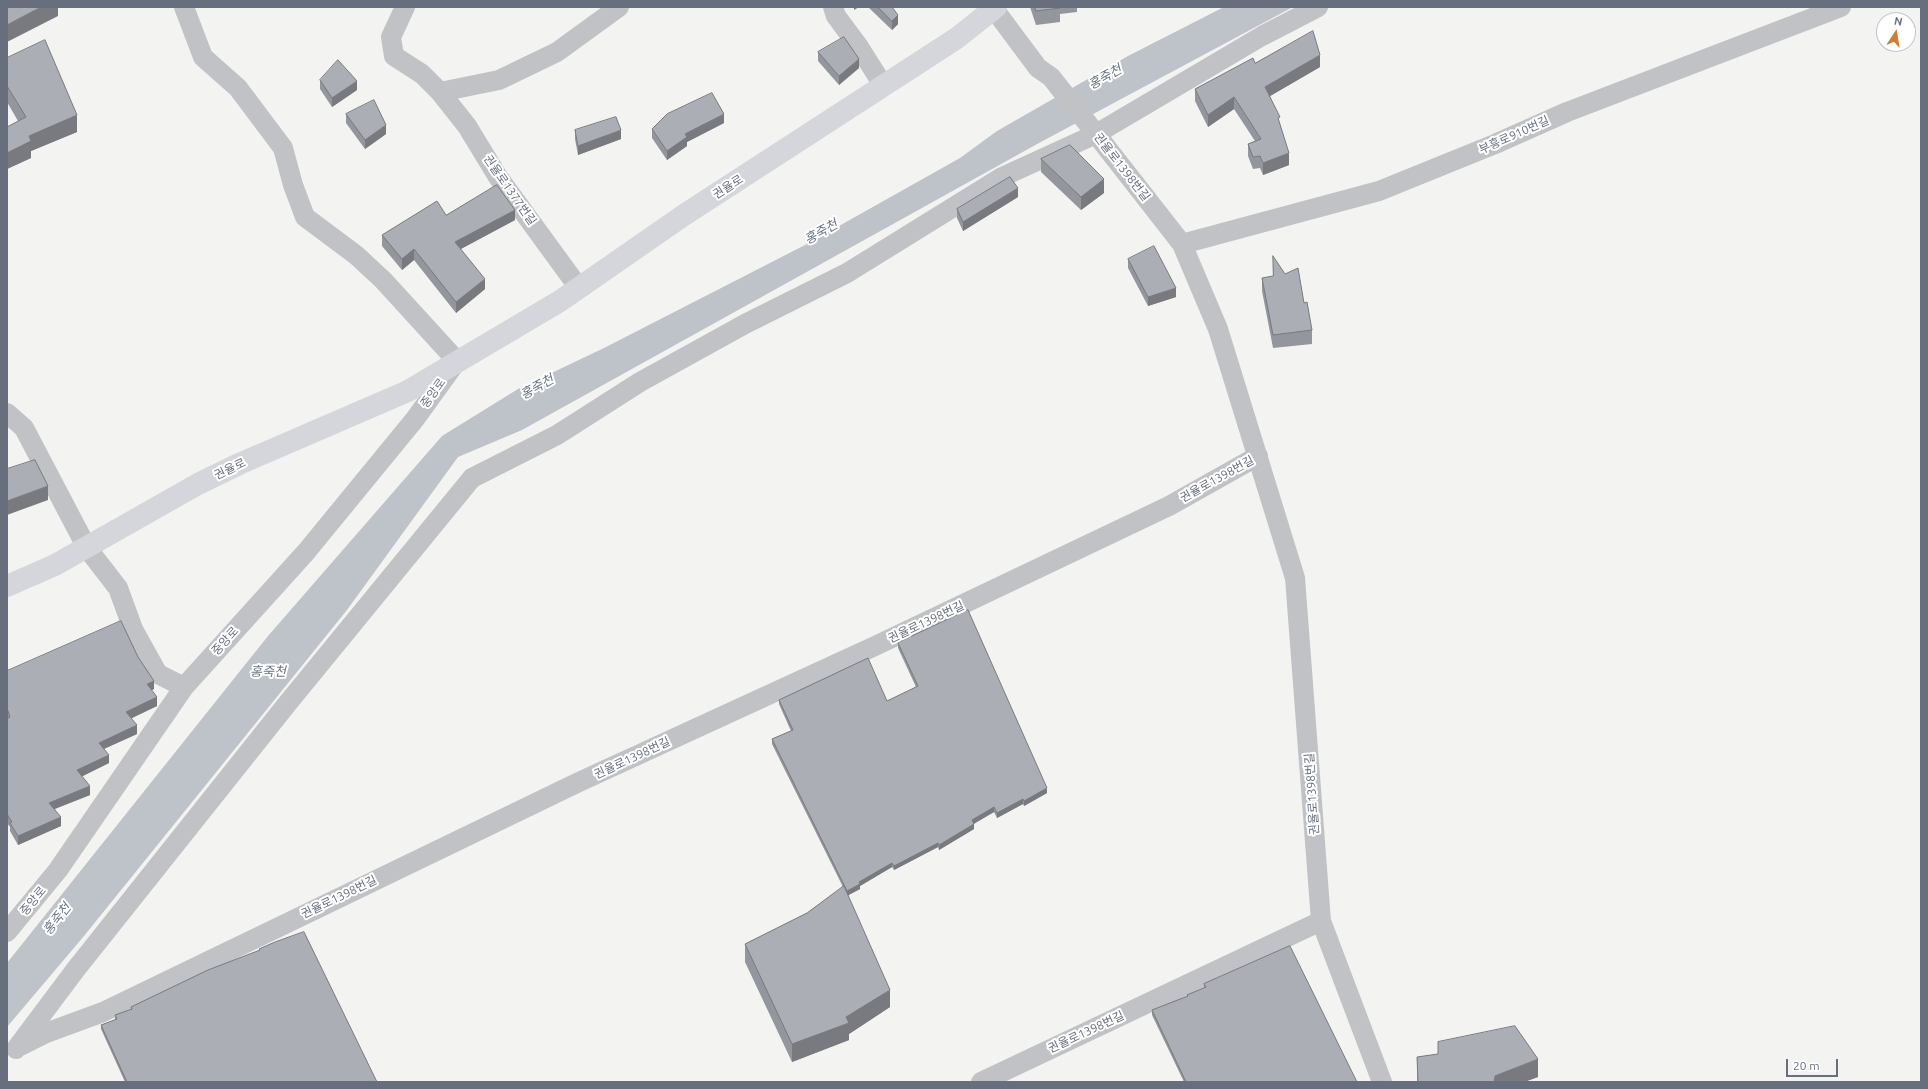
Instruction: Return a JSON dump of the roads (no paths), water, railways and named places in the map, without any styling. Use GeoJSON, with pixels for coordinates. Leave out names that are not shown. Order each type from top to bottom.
{"type":"FeatureCollection","features":[{"type":"Feature","properties":{"kind":"main road","name":"권율로"},"geometry":{"type":"LineString","coordinates":[[7,586],[55,565],[87,548],[198,484],[289,441],[408,391],[457,361],[499,338],[579,288],[684,215],[957,38],[995,8]]}},
{"type":"Feature","properties":{"kind":"street"},"geometry":{"type":"LineString","coordinates":[[184,7],[204,57],[238,88],[283,148],[293,185],[305,217],[356,255],[383,280],[457,361]]}},
{"type":"Feature","properties":{"kind":"street","name":"권율로1377번길"},"geometry":{"type":"LineString","coordinates":[[405,7],[391,37],[394,56],[422,74],[440,92],[467,126],[498,177],[579,288]]}},
{"type":"Feature","properties":{"kind":"street"},"geometry":{"type":"LineString","coordinates":[[440,92],[499,80],[557,52],[619,7]]}},
{"type":"Feature","properties":{"kind":"street"},"geometry":{"type":"LineString","coordinates":[[832,7],[836,16],[884,85]]}},
{"type":"Feature","properties":{"kind":"street"},"geometry":{"type":"LineString","coordinates":[[11,1054],[76,969],[287,704],[472,478],[557,435],[640,382],[745,324],[847,274],[1002,177],[1096,134],[1262,36],[1318,7]]}},
{"type":"Feature","properties":{"kind":"street","name":"부흥로910번길"},"geometry":{"type":"LineString","coordinates":[[1182,244],[1379,191],[1495,144],[1567,112],[1841,7]]}},
{"type":"Feature","properties":{"kind":"street","name":"권율로1398번길"},"geometry":{"type":"LineString","coordinates":[[995,8],[1038,68],[1051,77],[1182,244],[1218,329],[1296,578],[1321,921],[1382,1082]]}},
{"type":"Feature","properties":{"kind":"street","name":"중앙로"},"geometry":{"type":"LineString","coordinates":[[7,932],[58,870],[184,687],[306,552],[414,419],[457,361]]}},
{"type":"Feature","properties":{"kind":"street"},"geometry":{"type":"LineString","coordinates":[[7,413],[24,428],[87,548],[118,588],[133,629],[158,674],[184,687]]}},
{"type":"Feature","properties":{"kind":"street","name":"권율로1398번길"},"geometry":{"type":"LineString","coordinates":[[11,1054],[46,1033],[103,1012],[572,786],[875,646],[1148,516],[1258,456]]}},
{"type":"Feature","properties":{"kind":"street","name":"권율로1398번길"},"geometry":{"type":"LineString","coordinates":[[981,1082],[1321,921]]}},
{"type":"Feature","properties":{"kind":"water","name":"홍죽천"},"geometry":{"type":"Polygon","coordinates":[[[1224,7],[1293,7],[1039,143],[522,430],[458,457],[347,610],[84,936],[7,1027],[7,963],[268,636],[442,436],[518,389],[604,348],[807,244],[960,158],[997,131],[1128,56],[1224,7]]]}}]}
